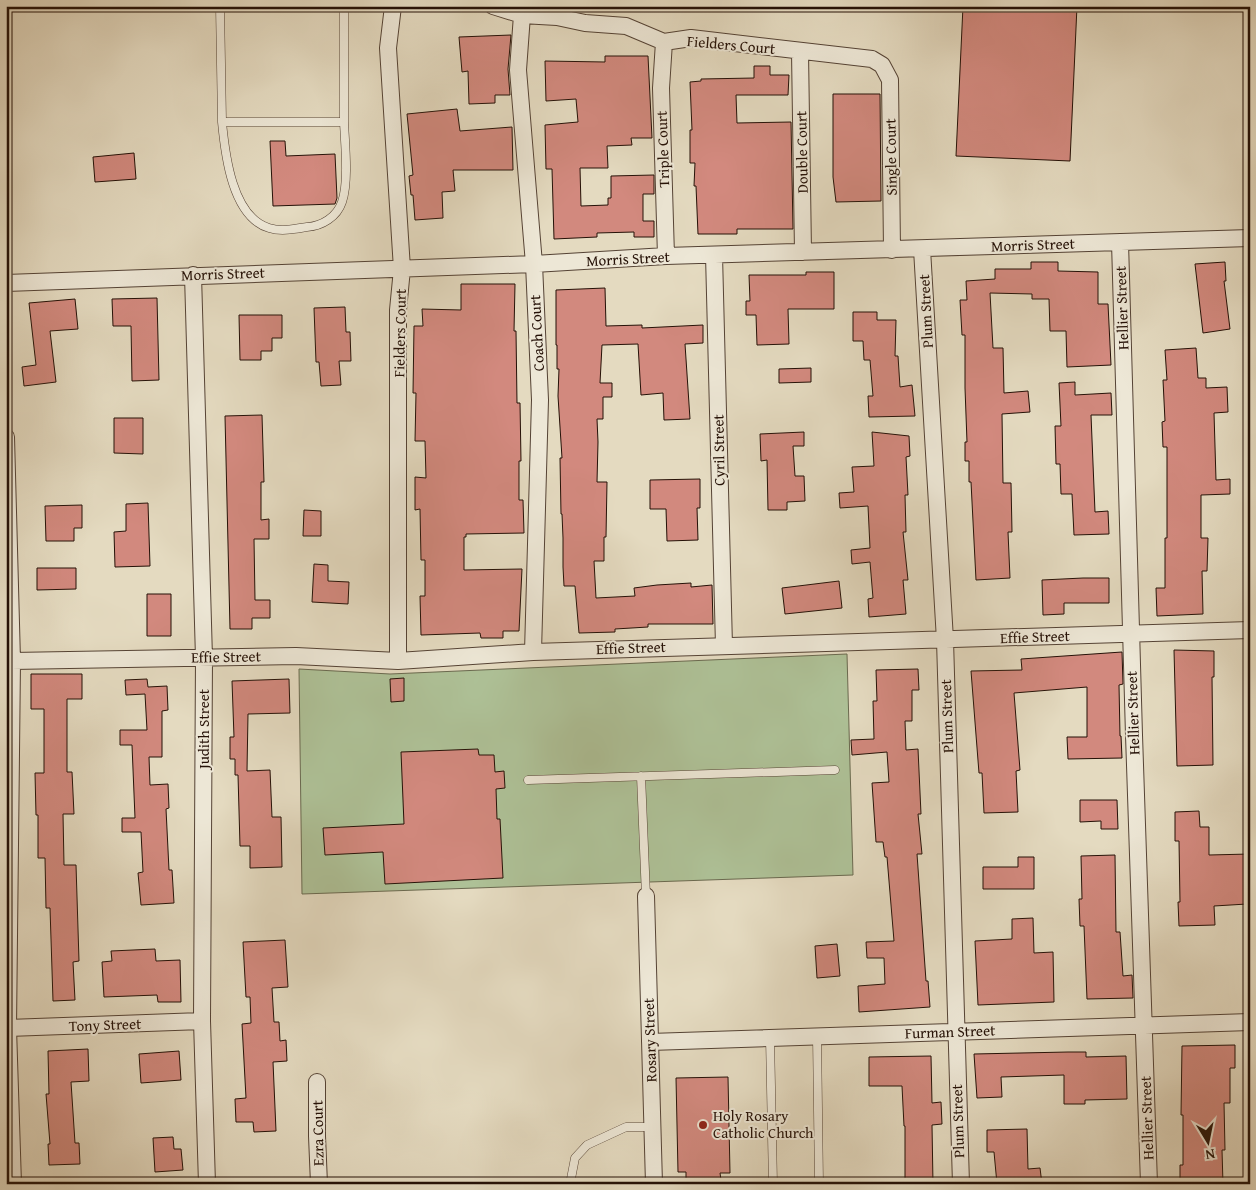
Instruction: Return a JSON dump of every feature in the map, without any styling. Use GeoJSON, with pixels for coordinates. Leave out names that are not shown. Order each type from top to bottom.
{"type":"FeatureCollection","features":[{"type":"Feature","properties":{"kind":"street","name":"Fielders Court"},"geometry":{"type":"LineString","coordinates":[[394,6],[388,48],[402,269],[398,310],[398,661]]}},
{"type":"Feature","properties":{"kind":"street","name":"Fielders Court"},"geometry":{"type":"LineString","coordinates":[[493,6],[522,15],[557,17],[585,23],[626,26],[664,42],[691,38],[872,59],[882,65]]}},
{"type":"Feature","properties":{"kind":"street","name":"Coach Court"},"geometry":{"type":"LineString","coordinates":[[522,15],[518,70],[534,264],[540,400],[533,652]]}},
{"type":"Feature","properties":{"kind":"street","name":"Triple Court"},"geometry":{"type":"LineString","coordinates":[[664,42],[661,88],[666,256]]}},
{"type":"Feature","properties":{"kind":"street","name":"Double Court"},"geometry":{"type":"LineString","coordinates":[[800,52],[802,252]]}},
{"type":"Feature","properties":{"kind":"street","name":"Single Court"},"geometry":{"type":"LineString","coordinates":[[882,65],[890,80],[892,250]]}},
{"type":"Feature","properties":{"kind":"street","name":"Morris Street"},"geometry":{"type":"LineString","coordinates":[[6,283],[534,264],[666,256],[1250,238]]}},
{"type":"Feature","properties":{"kind":"street","name":"Hellier Street"},"geometry":{"type":"LineString","coordinates":[[1120,242],[1149,1184]]}},
{"type":"Feature","properties":{"kind":"street","name":"Plum Street"},"geometry":{"type":"LineString","coordinates":[[922,248],[945,640],[955,1032],[961,1184]]}},
{"type":"Feature","properties":{"kind":"street","name":"Cyril Street"},"geometry":{"type":"LineString","coordinates":[[714,255],[724,646]]}},
{"type":"Feature","properties":{"kind":"street","name":"Judith Street"},"geometry":{"type":"LineString","coordinates":[[193,275],[204,658],[202,1021],[207,1184]]}},
{"type":"Feature","properties":{"kind":"street"},"geometry":{"type":"LineString","coordinates":[[6,437],[8,616],[12,661],[8,1028],[13,1184]]}},
{"type":"Feature","properties":{"kind":"street","name":"Effie Street"},"geometry":{"type":"LineString","coordinates":[[12,661],[296,656],[398,661],[533,652],[1250,630]]}},
{"type":"Feature","properties":{"kind":"street","name":"Rosary Street"},"geometry":{"type":"LineString","coordinates":[[646,896],[654,1184]]}},
{"type":"Feature","properties":{"kind":"street","name":"Tony Street"},"geometry":{"type":"LineString","coordinates":[[8,1028],[202,1021]]}},
{"type":"Feature","properties":{"kind":"street","name":"Furman Street"},"geometry":{"type":"LineString","coordinates":[[650,1042],[1250,1022]]}},
{"type":"Feature","properties":{"kind":"street","name":"Ezra Court"},"geometry":{"type":"LineString","coordinates":[[317,1082],[319,1184]]}},
{"type":"Feature","properties":{"kind":"lane"},"geometry":{"type":"LineString","coordinates":[[220,6],[222,122],[225,152],[230,172],[240,200],[251,218],[270,229],[288,230],[313,227],[328,220],[336,214],[342,204],[346,191],[344,6]]}},
{"type":"Feature","properties":{"kind":"lane"},"geometry":{"type":"LineString","coordinates":[[222,122],[344,122]]}},
{"type":"Feature","properties":{"kind":"lane"},"geometry":{"type":"LineString","coordinates":[[528,780],[835,770]]}},
{"type":"Feature","properties":{"kind":"lane"},"geometry":{"type":"LineString","coordinates":[[641,776],[646,896]]}},
{"type":"Feature","properties":{"kind":"lane"},"geometry":{"type":"LineString","coordinates":[[817,1036],[819,1184]]}},
{"type":"Feature","properties":{"kind":"lane"},"geometry":{"type":"LineString","coordinates":[[770,1038],[773,1184]]}},
{"type":"Feature","properties":{"kind":"lane"},"geometry":{"type":"LineString","coordinates":[[570,1184],[575,1158],[587,1145],[626,1127],[652,1127]]}},
{"type":"Feature","properties":{"kind":"green space"},"geometry":{"type":"Polygon","coordinates":[[[847,654],[853,875],[302,894],[299,669],[390,674],[847,654]]]}},
{"type":"Feature","properties":{"kind":"building"},"geometry":{"type":"Polygon","coordinates":[[[963,6],[1077,6],[1070,161],[956,156],[963,6]]]}},
{"type":"Feature","properties":{"kind":"building"},"geometry":{"type":"Polygon","coordinates":[[[511,35],[508,69],[510,95],[495,95],[495,103],[469,104],[468,71],[462,72],[459,37],[511,35]]]}},
{"type":"Feature","properties":{"kind":"building"},"geometry":{"type":"Polygon","coordinates":[[[605,56],[648,56],[652,138],[631,138],[632,145],[607,146],[608,168],[580,168],[581,206],[608,205],[608,198],[611,198],[611,176],[654,175],[654,194],[643,194],[643,221],[654,221],[654,237],[634,237],[634,232],[597,233],[597,237],[554,239],[552,169],[546,169],[545,125],[578,122],[576,99],[546,101],[545,61],[605,62],[605,56]]]}},
{"type":"Feature","properties":{"kind":"building"},"geometry":{"type":"Polygon","coordinates":[[[754,66],[770,66],[770,75],[789,75],[788,95],[736,95],[737,123],[791,122],[793,229],[737,229],[737,234],[698,234],[696,186],[694,186],[695,163],[690,163],[690,130],[692,130],[690,82],[701,81],[701,79],[754,78],[754,66]]]}},
{"type":"Feature","properties":{"kind":"building"},"geometry":{"type":"Polygon","coordinates":[[[833,94],[880,94],[881,201],[836,202],[833,177],[833,94]]]}},
{"type":"Feature","properties":{"kind":"building"},"geometry":{"type":"Polygon","coordinates":[[[457,109],[460,131],[512,127],[513,170],[453,170],[455,191],[442,192],[443,218],[415,220],[409,176],[413,175],[407,114],[457,109]]]}},
{"type":"Feature","properties":{"kind":"building"},"geometry":{"type":"Polygon","coordinates":[[[270,141],[285,141],[286,156],[335,154],[337,198],[335,204],[273,206],[270,141]]]}},
{"type":"Feature","properties":{"kind":"building"},"geometry":{"type":"Polygon","coordinates":[[[134,153],[136,179],[95,182],[93,157],[134,153]]]}},
{"type":"Feature","properties":{"kind":"building"},"geometry":{"type":"Polygon","coordinates":[[[1031,262],[1058,262],[1058,271],[1098,272],[1098,304],[1108,304],[1111,365],[1067,367],[1066,331],[1050,331],[1049,299],[1032,299],[1032,294],[990,293],[993,348],[1003,348],[1004,393],[1028,391],[1030,412],[1002,414],[1003,483],[1011,483],[1012,532],[1008,532],[1010,578],[976,580],[971,482],[969,482],[969,461],[965,461],[965,442],[967,442],[965,335],[962,335],[960,300],[967,300],[966,281],[995,279],[995,269],[1031,269],[1031,262]]]}},
{"type":"Feature","properties":{"kind":"building"},"geometry":{"type":"Polygon","coordinates":[[[1225,262],[1226,281],[1224,281],[1230,329],[1203,333],[1195,264],[1225,262]]]}},
{"type":"Feature","properties":{"kind":"building"},"geometry":{"type":"Polygon","coordinates":[[[806,272],[834,272],[834,309],[788,309],[789,344],[757,345],[756,315],[746,315],[746,301],[750,301],[749,275],[806,275],[806,272]]]}},
{"type":"Feature","properties":{"kind":"building"},"geometry":{"type":"Polygon","coordinates":[[[461,284],[515,284],[514,331],[516,331],[517,403],[520,403],[521,461],[519,461],[519,500],[523,500],[524,533],[466,534],[466,537],[464,537],[464,570],[522,569],[519,631],[503,631],[503,638],[481,638],[480,633],[421,635],[420,596],[425,596],[425,560],[421,560],[420,509],[415,510],[415,477],[426,478],[425,441],[415,441],[416,393],[413,393],[414,326],[423,326],[422,309],[461,310],[461,284]]]}},
{"type":"Feature","properties":{"kind":"building"},"geometry":{"type":"Polygon","coordinates":[[[605,288],[606,326],[642,325],[642,328],[703,325],[703,343],[685,344],[690,419],[664,420],[663,393],[641,395],[638,344],[602,345],[600,383],[612,383],[612,397],[603,397],[603,419],[597,419],[597,482],[607,482],[604,561],[594,561],[596,598],[635,596],[634,588],[657,585],[691,583],[691,587],[712,585],[713,624],[648,624],[648,627],[615,629],[615,632],[579,633],[575,586],[564,586],[556,290],[605,288]]]}},
{"type":"Feature","properties":{"kind":"building"},"geometry":{"type":"Polygon","coordinates":[[[157,298],[159,380],[132,381],[131,326],[113,326],[112,299],[157,298]]]}},
{"type":"Feature","properties":{"kind":"building"},"geometry":{"type":"Polygon","coordinates":[[[75,299],[78,329],[50,331],[56,382],[24,386],[22,367],[36,365],[29,303],[75,299]]]}},
{"type":"Feature","properties":{"kind":"building"},"geometry":{"type":"Polygon","coordinates":[[[345,307],[346,332],[350,332],[351,361],[339,361],[341,385],[321,386],[319,362],[316,362],[314,308],[345,307]]]}},
{"type":"Feature","properties":{"kind":"building"},"geometry":{"type":"Polygon","coordinates":[[[853,312],[877,312],[877,320],[896,320],[895,356],[898,356],[900,387],[912,385],[915,416],[869,417],[868,396],[873,396],[870,360],[864,360],[863,341],[853,341],[853,312]]]}},
{"type":"Feature","properties":{"kind":"building"},"geometry":{"type":"Polygon","coordinates":[[[239,315],[282,315],[282,338],[272,338],[272,351],[261,351],[261,360],[240,360],[239,315]]]}},
{"type":"Feature","properties":{"kind":"building"},"geometry":{"type":"Polygon","coordinates":[[[1196,348],[1198,378],[1206,378],[1206,388],[1227,387],[1228,412],[1214,413],[1216,480],[1230,479],[1230,494],[1201,495],[1201,538],[1208,538],[1207,571],[1202,571],[1203,614],[1157,616],[1156,588],[1165,588],[1165,538],[1167,538],[1167,447],[1163,447],[1162,422],[1165,421],[1163,380],[1167,380],[1165,350],[1196,348]]]}},
{"type":"Feature","properties":{"kind":"building"},"geometry":{"type":"Polygon","coordinates":[[[811,368],[811,382],[779,383],[779,369],[811,368]]]}},
{"type":"Feature","properties":{"kind":"building"},"geometry":{"type":"Polygon","coordinates":[[[1075,382],[1075,395],[1111,393],[1112,415],[1091,415],[1095,512],[1108,511],[1109,534],[1074,535],[1072,494],[1061,494],[1060,464],[1056,464],[1055,426],[1061,426],[1059,383],[1075,382]]]}},
{"type":"Feature","properties":{"kind":"building"},"geometry":{"type":"Polygon","coordinates":[[[262,415],[264,482],[261,482],[261,520],[269,519],[269,539],[254,539],[255,600],[270,600],[270,618],[252,618],[252,629],[230,629],[225,416],[262,415]]]}},
{"type":"Feature","properties":{"kind":"building"},"geometry":{"type":"Polygon","coordinates":[[[114,418],[143,418],[143,454],[114,453],[114,418]]]}},
{"type":"Feature","properties":{"kind":"building"},"geometry":{"type":"Polygon","coordinates":[[[804,432],[804,446],[793,446],[795,476],[804,476],[805,501],[787,502],[787,510],[768,510],[767,460],[761,461],[760,434],[804,432]]]}},
{"type":"Feature","properties":{"kind":"building"},"geometry":{"type":"Polygon","coordinates":[[[872,432],[909,436],[910,456],[906,457],[908,495],[905,495],[906,532],[903,532],[908,580],[903,580],[906,614],[869,617],[868,599],[873,598],[870,562],[852,564],[851,550],[870,548],[868,506],[840,508],[839,493],[854,492],[852,467],[874,466],[872,432]]]}},
{"type":"Feature","properties":{"kind":"building"},"geometry":{"type":"Polygon","coordinates":[[[700,479],[700,508],[697,508],[698,540],[667,541],[666,509],[650,509],[650,480],[700,479]]]}},
{"type":"Feature","properties":{"kind":"building"},"geometry":{"type":"Polygon","coordinates":[[[148,503],[150,566],[115,567],[114,532],[126,531],[126,504],[148,503]]]}},
{"type":"Feature","properties":{"kind":"building"},"geometry":{"type":"Polygon","coordinates":[[[82,505],[82,528],[74,528],[74,541],[46,541],[45,506],[82,505]]]}},
{"type":"Feature","properties":{"kind":"building"},"geometry":{"type":"Polygon","coordinates":[[[304,510],[321,511],[321,536],[303,536],[304,510]]]}},
{"type":"Feature","properties":{"kind":"building"},"geometry":{"type":"Polygon","coordinates":[[[314,564],[328,565],[328,581],[349,582],[348,604],[312,602],[314,564]]]}},
{"type":"Feature","properties":{"kind":"building"},"geometry":{"type":"Polygon","coordinates":[[[37,568],[76,568],[76,589],[37,590],[37,568]]]}},
{"type":"Feature","properties":{"kind":"building"},"geometry":{"type":"Polygon","coordinates":[[[1109,578],[1109,603],[1064,603],[1064,614],[1043,615],[1042,580],[1109,578]]]}},
{"type":"Feature","properties":{"kind":"building"},"geometry":{"type":"Polygon","coordinates":[[[839,581],[842,608],[785,614],[782,588],[839,581]]]}},
{"type":"Feature","properties":{"kind":"building"},"geometry":{"type":"Polygon","coordinates":[[[147,594],[171,594],[171,636],[147,636],[147,594]]]}},
{"type":"Feature","properties":{"kind":"building"},"geometry":{"type":"Polygon","coordinates":[[[1174,650],[1214,651],[1214,677],[1212,677],[1213,765],[1177,766],[1174,650]]]}},
{"type":"Feature","properties":{"kind":"building"},"geometry":{"type":"Polygon","coordinates":[[[1122,652],[1123,684],[1119,685],[1122,758],[1068,759],[1067,737],[1087,737],[1087,687],[1014,693],[1020,770],[1016,771],[1018,812],[984,813],[982,773],[979,773],[971,671],[1022,670],[1021,659],[1122,652]]]}},
{"type":"Feature","properties":{"kind":"building"},"geometry":{"type":"Polygon","coordinates":[[[918,669],[919,690],[912,690],[912,721],[905,721],[906,750],[918,749],[921,814],[918,814],[922,854],[917,854],[926,981],[928,981],[930,1007],[859,1012],[858,986],[885,984],[884,958],[867,958],[866,942],[894,941],[887,857],[885,857],[883,842],[876,842],[872,783],[889,782],[887,752],[852,755],[851,740],[874,739],[873,701],[877,701],[876,670],[918,669]]]}},
{"type":"Feature","properties":{"kind":"building"},"geometry":{"type":"Polygon","coordinates":[[[31,674],[82,674],[82,699],[67,699],[67,772],[72,772],[74,814],[63,814],[64,865],[76,865],[79,961],[73,962],[75,1000],[53,1001],[50,908],[46,908],[45,858],[38,858],[38,815],[36,815],[35,773],[44,773],[44,709],[31,709],[31,674]]]}},
{"type":"Feature","properties":{"kind":"building"},"geometry":{"type":"Polygon","coordinates":[[[404,678],[404,701],[391,702],[390,679],[404,678]]]}},
{"type":"Feature","properties":{"kind":"building"},"geometry":{"type":"Polygon","coordinates":[[[147,679],[148,687],[167,686],[168,710],[162,711],[162,757],[149,757],[150,785],[168,784],[169,808],[166,809],[169,870],[172,870],[174,903],[141,905],[138,873],[143,872],[141,832],[122,832],[122,818],[135,818],[132,745],[120,745],[120,730],[147,730],[145,694],[126,695],[125,680],[147,679]]]}},
{"type":"Feature","properties":{"kind":"building"},"geometry":{"type":"Polygon","coordinates":[[[289,679],[290,713],[248,714],[247,771],[270,770],[272,817],[281,817],[282,867],[250,868],[250,846],[240,846],[238,775],[235,775],[235,759],[230,759],[230,737],[234,737],[232,681],[289,679]]]}},
{"type":"Feature","properties":{"kind":"building"},"geometry":{"type":"Polygon","coordinates":[[[478,749],[479,755],[494,755],[495,772],[504,771],[505,788],[496,789],[497,819],[500,819],[503,878],[385,884],[383,852],[325,855],[323,828],[404,824],[401,752],[478,749]]]}},
{"type":"Feature","properties":{"kind":"building"},"geometry":{"type":"Polygon","coordinates":[[[1080,800],[1117,800],[1118,829],[1101,829],[1101,821],[1080,822],[1080,800]]]}},
{"type":"Feature","properties":{"kind":"building"},"geometry":{"type":"Polygon","coordinates":[[[1199,811],[1200,827],[1209,827],[1209,855],[1250,854],[1250,867],[1245,867],[1247,904],[1214,906],[1215,925],[1179,926],[1179,841],[1175,841],[1175,812],[1199,811]]]}},
{"type":"Feature","properties":{"kind":"building"},"geometry":{"type":"Polygon","coordinates":[[[1115,855],[1116,932],[1120,932],[1123,976],[1132,975],[1133,998],[1087,999],[1084,926],[1080,926],[1079,899],[1082,899],[1081,856],[1115,855]]]}},
{"type":"Feature","properties":{"kind":"building"},"geometry":{"type":"Polygon","coordinates":[[[1018,857],[1034,857],[1034,889],[983,889],[983,867],[1018,867],[1018,857]]]}},
{"type":"Feature","properties":{"kind":"building"},"geometry":{"type":"Polygon","coordinates":[[[1033,918],[1034,953],[1053,952],[1054,1002],[978,1005],[975,941],[1012,939],[1012,919],[1033,918]]]}},
{"type":"Feature","properties":{"kind":"building"},"geometry":{"type":"Polygon","coordinates":[[[285,940],[288,987],[272,988],[274,1022],[279,1022],[280,1041],[286,1040],[287,1061],[273,1062],[276,1131],[254,1132],[253,1122],[236,1122],[235,1099],[246,1098],[242,1024],[251,1023],[250,997],[246,997],[243,942],[285,940]]]}},
{"type":"Feature","properties":{"kind":"building"},"geometry":{"type":"Polygon","coordinates":[[[837,944],[840,976],[817,978],[815,946],[837,944]]]}},
{"type":"Feature","properties":{"kind":"building"},"geometry":{"type":"Polygon","coordinates":[[[155,949],[156,961],[180,960],[181,1002],[158,1002],[157,995],[104,997],[102,962],[112,961],[111,951],[155,949]]]}},
{"type":"Feature","properties":{"kind":"building"},"geometry":{"type":"Polygon","coordinates":[[[1235,1045],[1235,1068],[1230,1068],[1230,1103],[1224,1103],[1225,1150],[1222,1150],[1223,1184],[1180,1184],[1180,1165],[1183,1165],[1183,1115],[1181,1115],[1182,1046],[1235,1045]]]}},
{"type":"Feature","properties":{"kind":"building"},"geometry":{"type":"Polygon","coordinates":[[[88,1049],[89,1081],[71,1082],[75,1143],[79,1143],[80,1164],[49,1165],[48,1144],[50,1144],[46,1094],[49,1094],[48,1051],[88,1049]]]}},
{"type":"Feature","properties":{"kind":"building"},"geometry":{"type":"Polygon","coordinates":[[[179,1051],[181,1080],[141,1083],[139,1054],[179,1051]]]}},
{"type":"Feature","properties":{"kind":"building"},"geometry":{"type":"Polygon","coordinates":[[[1086,1052],[1086,1057],[1126,1056],[1127,1099],[1085,1100],[1085,1104],[1064,1104],[1064,1075],[1001,1077],[1002,1097],[977,1098],[974,1054],[1086,1052]]]}},
{"type":"Feature","properties":{"kind":"building"},"geometry":{"type":"Polygon","coordinates":[[[931,1056],[932,1103],[941,1102],[942,1124],[932,1125],[933,1184],[905,1184],[905,1126],[902,1086],[869,1086],[869,1057],[931,1056]]]}},
{"type":"Feature","properties":{"kind":"building","name":"Holy Rosary Catholic Church"},"geometry":{"type":"Polygon","coordinates":[[[728,1077],[730,1173],[720,1173],[721,1180],[686,1181],[686,1172],[678,1172],[676,1078],[728,1077]]]}},
{"type":"Feature","properties":{"kind":"building"},"geometry":{"type":"Polygon","coordinates":[[[1027,1129],[1028,1169],[1040,1168],[1042,1184],[997,1184],[994,1152],[987,1152],[987,1130],[1027,1129]]]}},
{"type":"Feature","properties":{"kind":"building"},"geometry":{"type":"Polygon","coordinates":[[[173,1137],[174,1149],[181,1149],[183,1170],[155,1172],[153,1138],[173,1137]]]}},
{"type":"Feature","properties":{"kind":"place","name":"Holy Rosary Catholic Church"},"geometry":{"type":"Point","coordinates":[703,1125]}}]}
